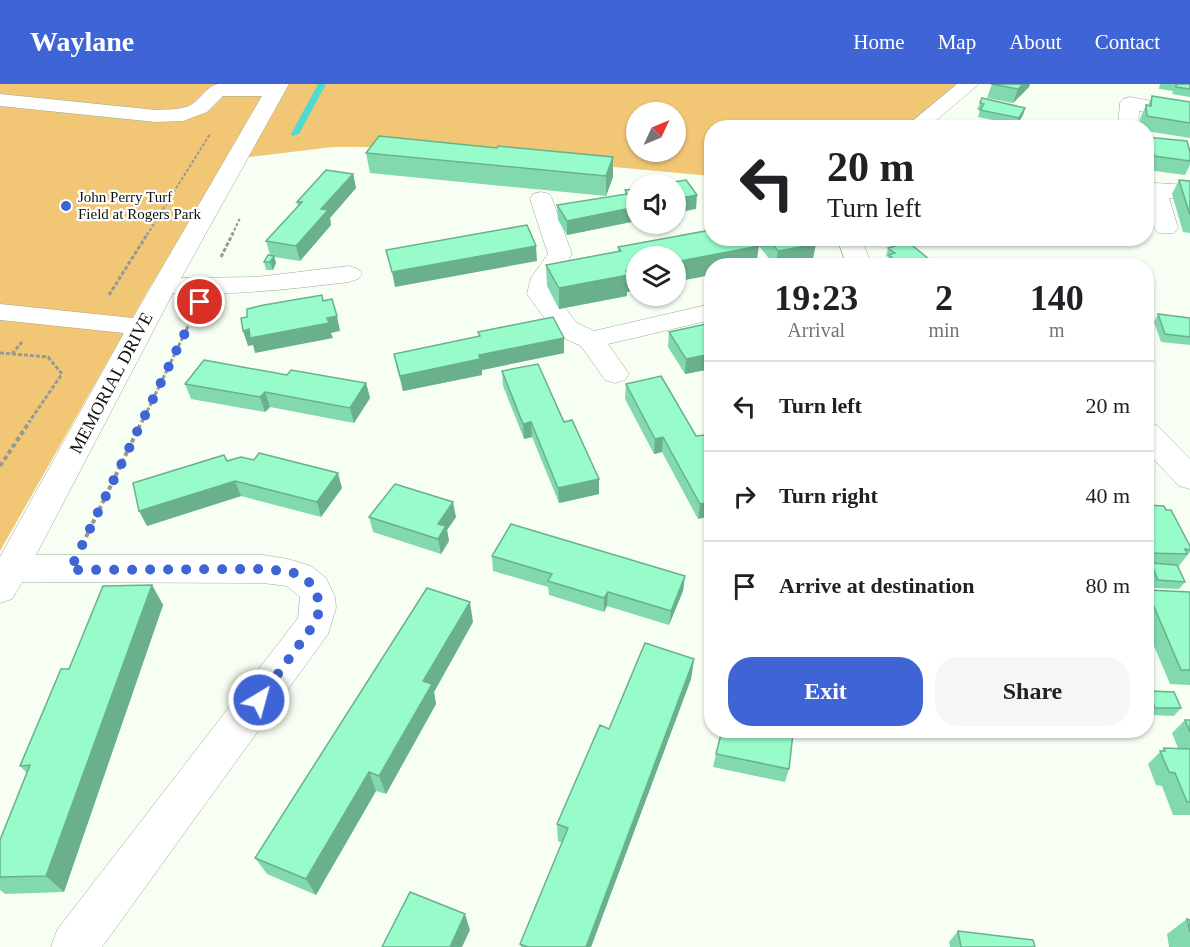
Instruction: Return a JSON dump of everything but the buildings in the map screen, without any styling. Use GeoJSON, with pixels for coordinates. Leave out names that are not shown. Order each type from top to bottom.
{"type":"FeatureCollection","features":[{"type":"Feature","properties":{"kind":"street"},"geometry":{"type":"LineString","coordinates":[[0,88],[8,84]]}},
{"type":"Feature","properties":{"kind":"street"},"geometry":{"type":"LineString","coordinates":[[924,120],[969,84]]}},
{"type":"Feature","properties":{"kind":"street"},"geometry":{"type":"LineString","coordinates":[[0,100],[156,116],[183,115],[200,108],[221,87],[277,87]]}},
{"type":"Feature","properties":{"kind":"street","name":"MEMORIAL DRIVE"},"geometry":{"type":"LineString","coordinates":[[6,579],[141,327],[277,87]]}},
{"type":"Feature","properties":{"kind":"street"},"geometry":{"type":"LineString","coordinates":[[1129,120],[1130,103],[1190,114]]}},
{"type":"Feature","properties":{"kind":"street"},"geometry":{"type":"LineString","coordinates":[[1154,176],[1190,180]]}},
{"type":"Feature","properties":{"kind":"street"},"geometry":{"type":"LineString","coordinates":[[1166,228],[1155,190],[1190,192]]}},
{"type":"Feature","properties":{"kind":"street"},"geometry":{"type":"LineString","coordinates":[[541,199],[560,254],[544,278],[540,294],[567,329],[579,337],[591,340],[704,314]]}},
{"type":"Feature","properties":{"kind":"street"},"geometry":{"type":"LineString","coordinates":[[165,285],[206,289],[349,274]]}},
{"type":"Feature","properties":{"kind":"street"},"geometry":{"type":"LineString","coordinates":[[0,312],[141,327]]}},
{"type":"Feature","properties":{"kind":"street"},"geometry":{"type":"LineString","coordinates":[[591,340],[615,374]]}},
{"type":"Feature","properties":{"kind":"street"},"geometry":{"type":"LineString","coordinates":[[1154,440],[1190,478]]}},
{"type":"Feature","properties":{"kind":"street"},"geometry":{"type":"LineString","coordinates":[[6,579],[70,570],[263,569],[292,572],[312,584],[321,606],[315,623],[74,947]]}},
{"type":"Feature","properties":{"kind":"path"},"geometry":{"type":"LineString","coordinates":[[109,295],[207,135]]}},
{"type":"Feature","properties":{"kind":"path"},"geometry":{"type":"LineString","coordinates":[[70,570],[196,310]]}},
{"type":"Feature","properties":{"kind":"path"},"geometry":{"type":"LineString","coordinates":[[0,353],[48,357],[62,374],[0,466]]}},
{"type":"Feature","properties":{"kind":"shaded area"},"geometry":{"type":"Polygon","coordinates":[[[0,84],[959,84],[914,120],[704,120],[704,175],[397,147],[333,147],[226,160],[146,294],[0,551],[0,84]]]}},
{"type":"Feature","properties":{"kind":"waterway"},"geometry":{"type":"LineString","coordinates":[[295,134],[322,84]]}},
{"type":"Feature","properties":{"kind":"place","name":"John Perry Turf Field at Rogers Park"},"geometry":{"type":"Point","coordinates":[66,206]}},
{"type":"Feature","properties":{"kind":"route"},"geometry":{"type":"LineString","coordinates":[[200,302],[70,570],[263,569],[292,572],[312,584],[321,606],[315,623],[259,700]]}}]}
